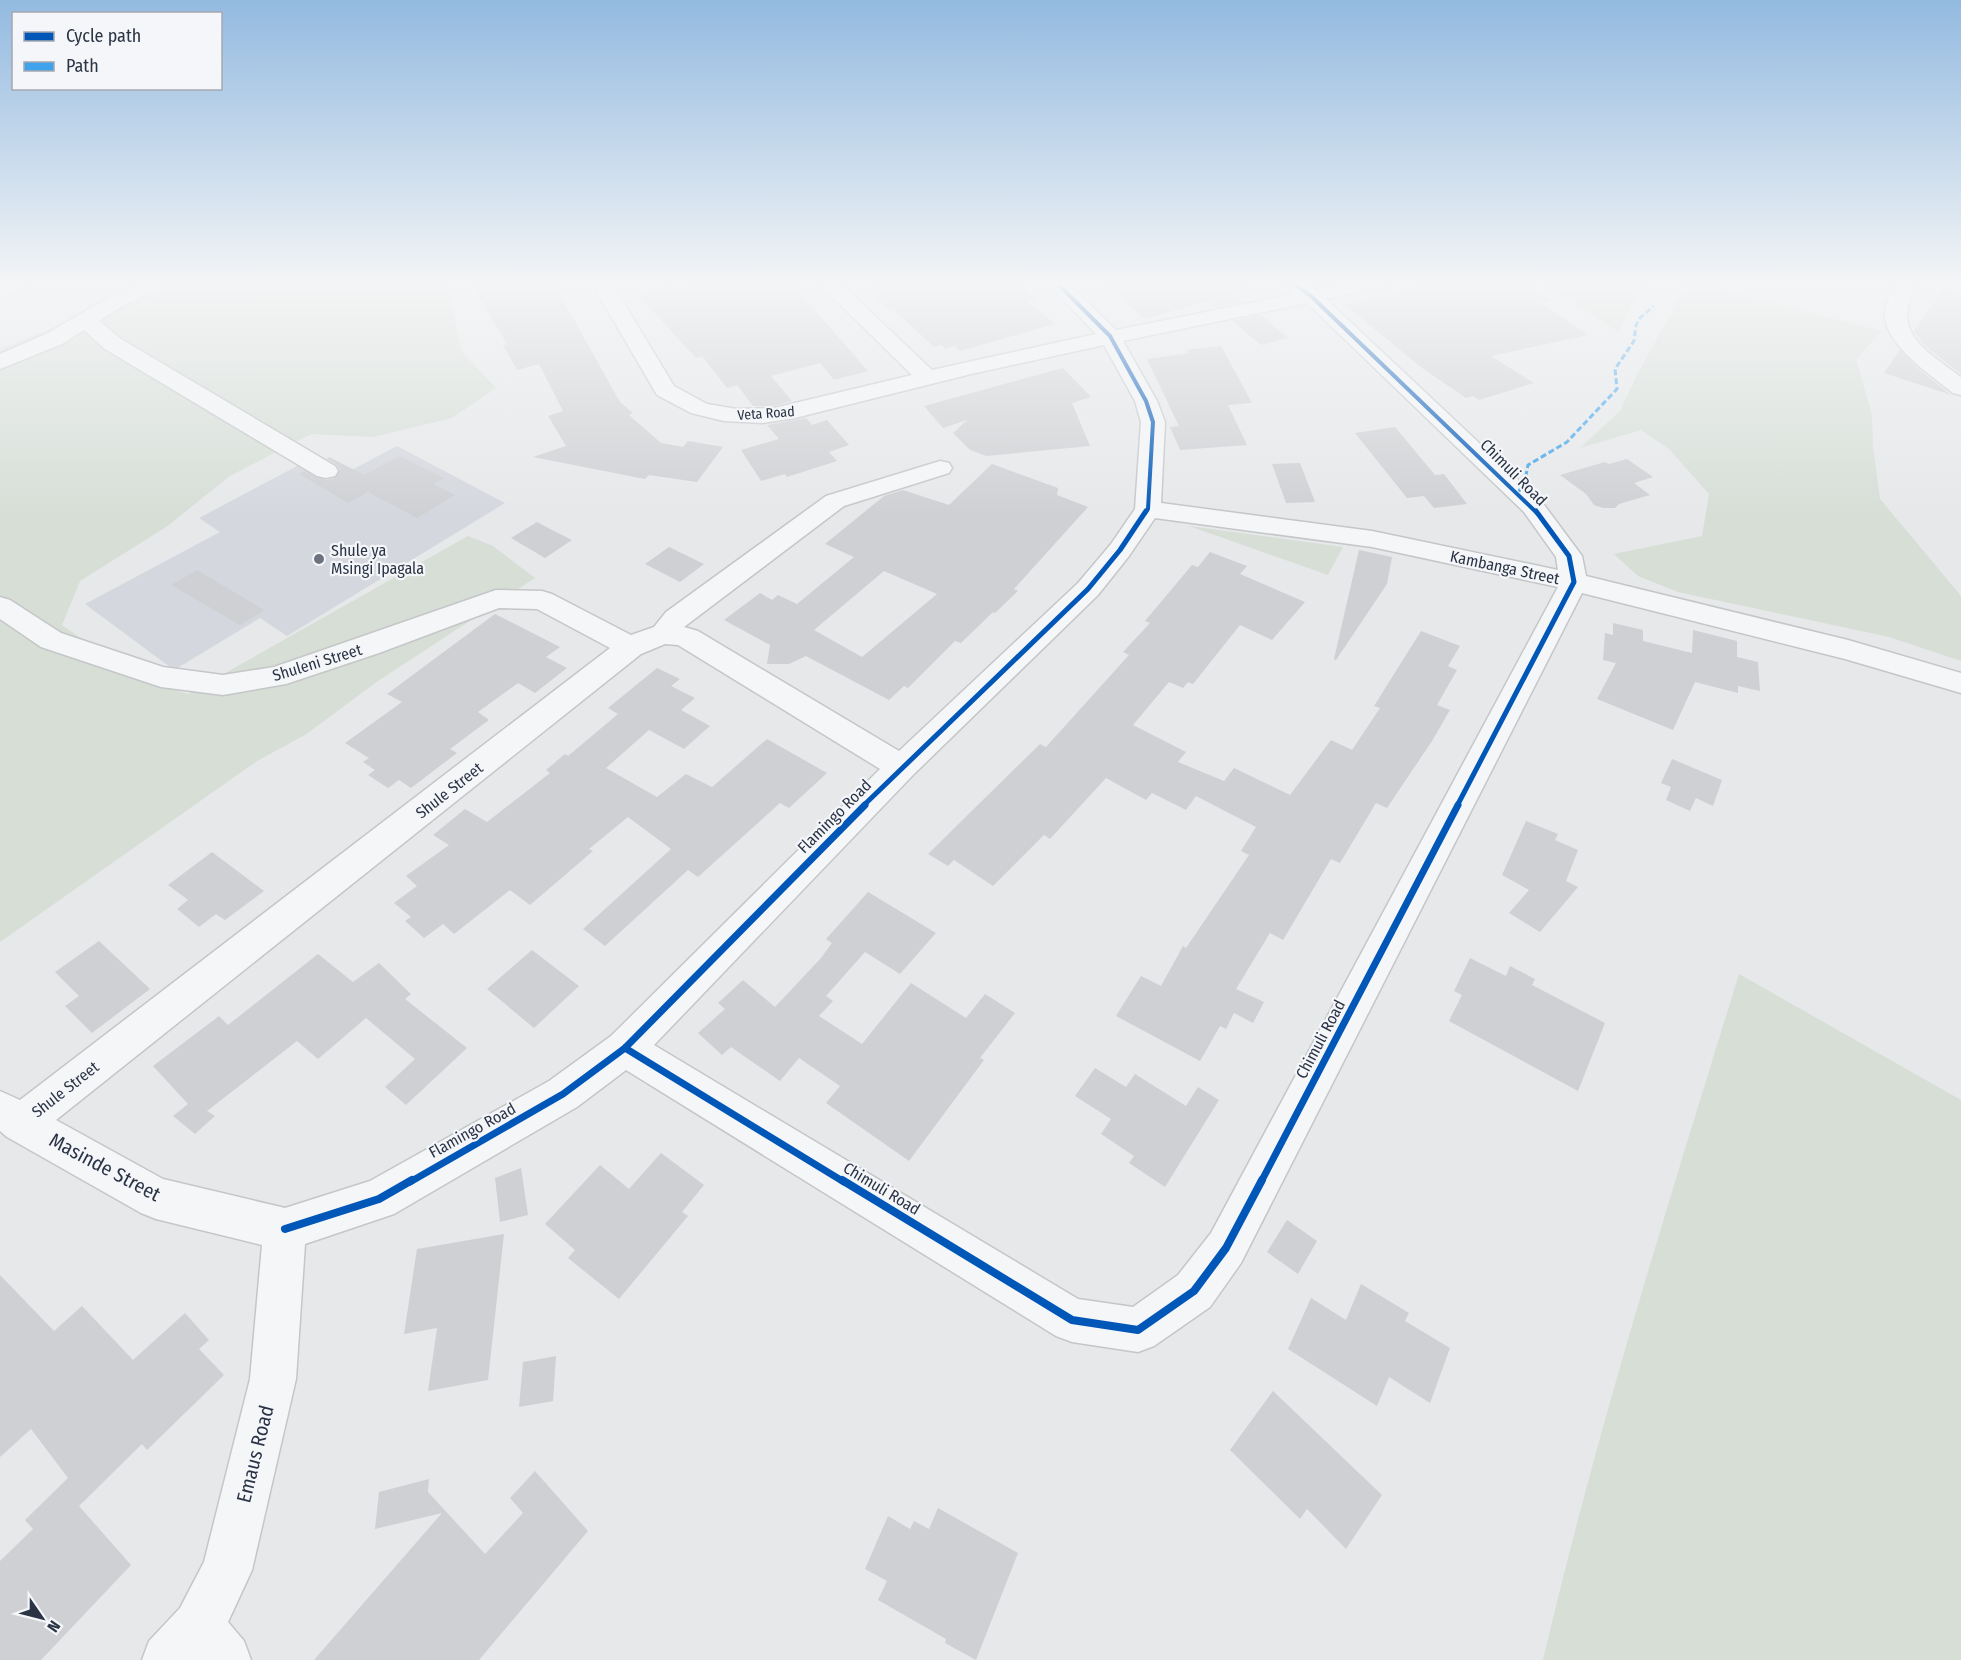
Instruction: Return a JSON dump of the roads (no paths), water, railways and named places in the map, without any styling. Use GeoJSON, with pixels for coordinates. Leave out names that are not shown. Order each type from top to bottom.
{"type":"FeatureCollection","features":[{"type":"Feature","properties":{"kind":"street"},"geometry":{"type":"LineString","coordinates":[[139,359],[326,471]]}},
{"type":"Feature","properties":{"kind":"street","name":"Veta Road"},"geometry":{"type":"LineString","coordinates":[[647,359],[665,390],[679,400],[708,412],[729,416],[764,416],[796,411],[1005,359]]}},
{"type":"Feature","properties":{"kind":"street"},"geometry":{"type":"LineString","coordinates":[[909,359],[927,377]]}},
{"type":"Feature","properties":{"kind":"street"},"geometry":{"type":"LineString","coordinates":[[1123,359],[1146,401],[1153,422],[1148,509]]}},
{"type":"Feature","properties":{"kind":"street","name":"Chimuli Road"},"geometry":{"type":"LineString","coordinates":[[625,1048],[1072,1320],[1138,1330],[1194,1291],[1226,1248],[1574,582],[1569,556],[1533,507],[1377,359]]}},
{"type":"Feature","properties":{"kind":"street"},"geometry":{"type":"LineString","coordinates":[[1928,359],[1961,388]]}},
{"type":"Feature","properties":{"kind":"street"},"geometry":{"type":"LineString","coordinates":[[664,633],[676,620],[754,559],[835,501],[940,468]]}},
{"type":"Feature","properties":{"kind":"street","name":"Kambanga Street"},"geometry":{"type":"LineString","coordinates":[[1148,509],[1372,539],[1574,582],[1848,650],[1961,683]]}},
{"type":"Feature","properties":{"kind":"street","name":"Flamingo Road"},"geometry":{"type":"LineString","coordinates":[[285,1229],[379,1199],[563,1095],[625,1048],[902,767],[1088,589],[1120,550],[1148,509]]}},
{"type":"Feature","properties":{"kind":"street","name":"Shuleni Street"},"geometry":{"type":"LineString","coordinates":[[0,606],[51,640],[161,677],[223,685],[276,677],[369,646],[496,599],[542,600],[631,647]]}},
{"type":"Feature","properties":{"kind":"street"},"geometry":{"type":"LineString","coordinates":[[664,633],[688,638],[902,767]]}},
{"type":"Feature","properties":{"kind":"street","name":"Shule Street"},"geometry":{"type":"LineString","coordinates":[[11,1116],[631,647],[650,636],[664,633]]}},
{"type":"Feature","properties":{"kind":"street","name":"Masinde Street"},"geometry":{"type":"LineString","coordinates":[[11,1116],[156,1198],[285,1229]]}},
{"type":"Feature","properties":{"kind":"street","name":"Emaus Road"},"geometry":{"type":"LineString","coordinates":[[197,1649],[227,1570],[273,1379],[285,1229]]}},
{"type":"Feature","properties":{"kind":"place","name":"Shule ya Msingi Ipagala"},"geometry":{"type":"Point","coordinates":[319,559]}}]}
